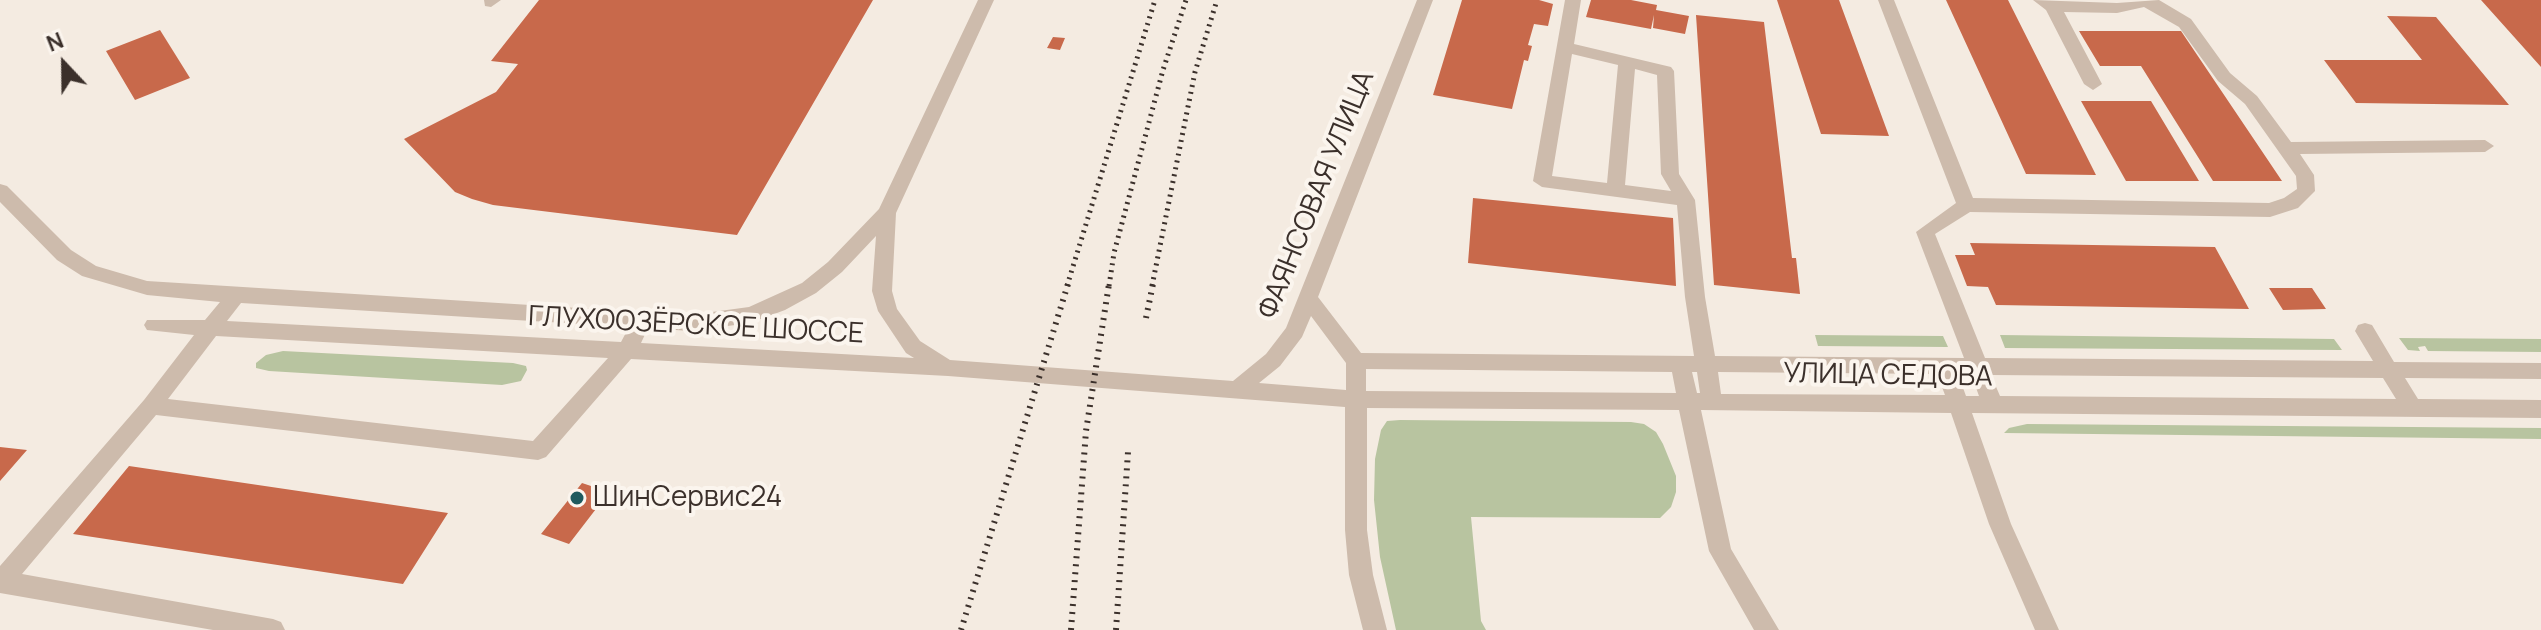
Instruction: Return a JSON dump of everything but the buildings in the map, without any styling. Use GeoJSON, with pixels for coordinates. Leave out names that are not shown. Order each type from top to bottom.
{"type":"FeatureCollection","features":[{"type":"Feature","properties":{"kind":"street"},"geometry":{"type":"LineString","coordinates":[[948,368],[913,347],[888,311],[882,291],[887,213],[986,0]]}},
{"type":"Feature","properties":{"kind":"street","name":"ФАЯНСОВАЯ УЛИЦА"},"geometry":{"type":"LineString","coordinates":[[1234,392],[1273,360],[1295,331],[1425,0]]}},
{"type":"Feature","properties":{"kind":"street"},"geometry":{"type":"LineString","coordinates":[[1573,0],[1542,181],[1686,200]]}},
{"type":"Feature","properties":{"kind":"street"},"geometry":{"type":"LineString","coordinates":[[1886,0],[1966,205]]}},
{"type":"Feature","properties":{"kind":"street"},"geometry":{"type":"LineString","coordinates":[[1993,405],[1925,232],[1966,205],[2270,210],[2291,203],[2306,191],[2305,175],[2286,148],[2251,100],[2224,77],[2185,23],[2149,1],[2117,8],[2047,4]]}},
{"type":"Feature","properties":{"kind":"street"},"geometry":{"type":"LineString","coordinates":[[2047,4],[2093,84]]}},
{"type":"Feature","properties":{"kind":"street"},"geometry":{"type":"LineString","coordinates":[[1564,47],[1665,71],[1670,174],[1686,200],[1712,402]]}},
{"type":"Feature","properties":{"kind":"street"},"geometry":{"type":"LineString","coordinates":[[1615,191],[1627,62]]}},
{"type":"Feature","properties":{"kind":"street"},"geometry":{"type":"LineString","coordinates":[[2286,148],[2485,146]]}},
{"type":"Feature","properties":{"kind":"street","name":"ГЛУХООЗЁРСКОЕ ШОССЕ"},"geometry":{"type":"LineString","coordinates":[[0,191],[43,236],[89,271],[147,288],[642,321],[719,321],[778,305],[809,288],[835,267],[887,213]]}},
{"type":"Feature","properties":{"kind":"street"},"geometry":{"type":"LineString","coordinates":[[1,582],[151,406],[235,296]]}},
{"type":"Feature","properties":{"kind":"street"},"geometry":{"type":"LineString","coordinates":[[1309,299],[1356,361],[1356,530],[1361,575],[1375,630]]}},
{"type":"Feature","properties":{"kind":"street"},"geometry":{"type":"LineString","coordinates":[[151,406],[538,451],[627,350],[642,321]]}},
{"type":"Feature","properties":{"kind":"street","name":"ГЛУХООЗЁРСКОЕ ШОССЕ"},"geometry":{"type":"LineString","coordinates":[[154,325],[948,368],[1234,392]]}},
{"type":"Feature","properties":{"kind":"street"},"geometry":{"type":"LineString","coordinates":[[2365,331],[2412,408]]}},
{"type":"Feature","properties":{"kind":"street","name":"УЛИЦА СЕДОВА"},"geometry":{"type":"LineString","coordinates":[[1356,361],[2541,371]]}},
{"type":"Feature","properties":{"kind":"street"},"geometry":{"type":"LineString","coordinates":[[1680,363],[1720,551],[1767,630]]}},
{"type":"Feature","properties":{"kind":"street"},"geometry":{"type":"LineString","coordinates":[[1945,366],[2000,524],[2047,630]]}},
{"type":"Feature","properties":{"kind":"street","name":"УЛИЦА СЕДОВА"},"geometry":{"type":"LineString","coordinates":[[1234,392],[1357,399],[2541,409]]}},
{"type":"Feature","properties":{"kind":"street"},"geometry":{"type":"LineString","coordinates":[[1,582],[273,630]]}},
{"type":"Feature","properties":{"kind":"green space"},"geometry":{"type":"Polygon","coordinates":[[[1815,335],[1943,336],[1948,347],[1818,346],[1815,335]]]}},
{"type":"Feature","properties":{"kind":"green space"},"geometry":{"type":"Polygon","coordinates":[[[2000,335],[2334,339],[2342,350],[2005,348],[2000,335]]]}},
{"type":"Feature","properties":{"kind":"green space"},"geometry":{"type":"Polygon","coordinates":[[[2399,338],[2541,339],[2541,352],[2428,351],[2425,346],[2418,347],[2420,351],[2408,350],[2399,338]]]}},
{"type":"Feature","properties":{"kind":"green space"},"geometry":{"type":"Polygon","coordinates":[[[283,351],[513,363],[526,366],[527,370],[521,381],[502,385],[256,368],[256,363],[266,355],[283,351]]]}},
{"type":"Feature","properties":{"kind":"green space"},"geometry":{"type":"Polygon","coordinates":[[[1387,421],[1644,424],[1656,432],[1663,444],[1676,476],[1676,492],[1671,507],[1660,518],[1471,517],[1481,621],[1486,630],[1396,630],[1380,557],[1374,500],[1375,459],[1381,430],[1387,421]]]}},
{"type":"Feature","properties":{"kind":"green space"},"geometry":{"type":"Polygon","coordinates":[[[2027,424],[2541,428],[2541,439],[2004,433],[2009,428],[2027,424]]]}},
{"type":"Feature","properties":{"kind":"railway"},"geometry":{"type":"LineString","coordinates":[[1067,286],[1155,0]]}},
{"type":"Feature","properties":{"kind":"railway"},"geometry":{"type":"LineString","coordinates":[[1109,286],[1114,253],[1163,70],[1186,0]]}},
{"type":"Feature","properties":{"kind":"railway"},"geometry":{"type":"LineString","coordinates":[[1152,286],[1195,72],[1217,0]]}},
{"type":"Feature","properties":{"kind":"railway"},"geometry":{"type":"LineString","coordinates":[[961,630],[1068,284]]}},
{"type":"Feature","properties":{"kind":"railway"},"geometry":{"type":"LineString","coordinates":[[1071,630],[1086,431],[1109,284]]}},
{"type":"Feature","properties":{"kind":"railway"},"geometry":{"type":"LineString","coordinates":[[1146,318],[1153,284]]}},
{"type":"Feature","properties":{"kind":"railway"},"geometry":{"type":"LineString","coordinates":[[1116,630],[1128,452]]}},
{"type":"Feature","properties":{"kind":"place","name":"ШинCервис24"},"geometry":{"type":"Point","coordinates":[577,498]}}]}
